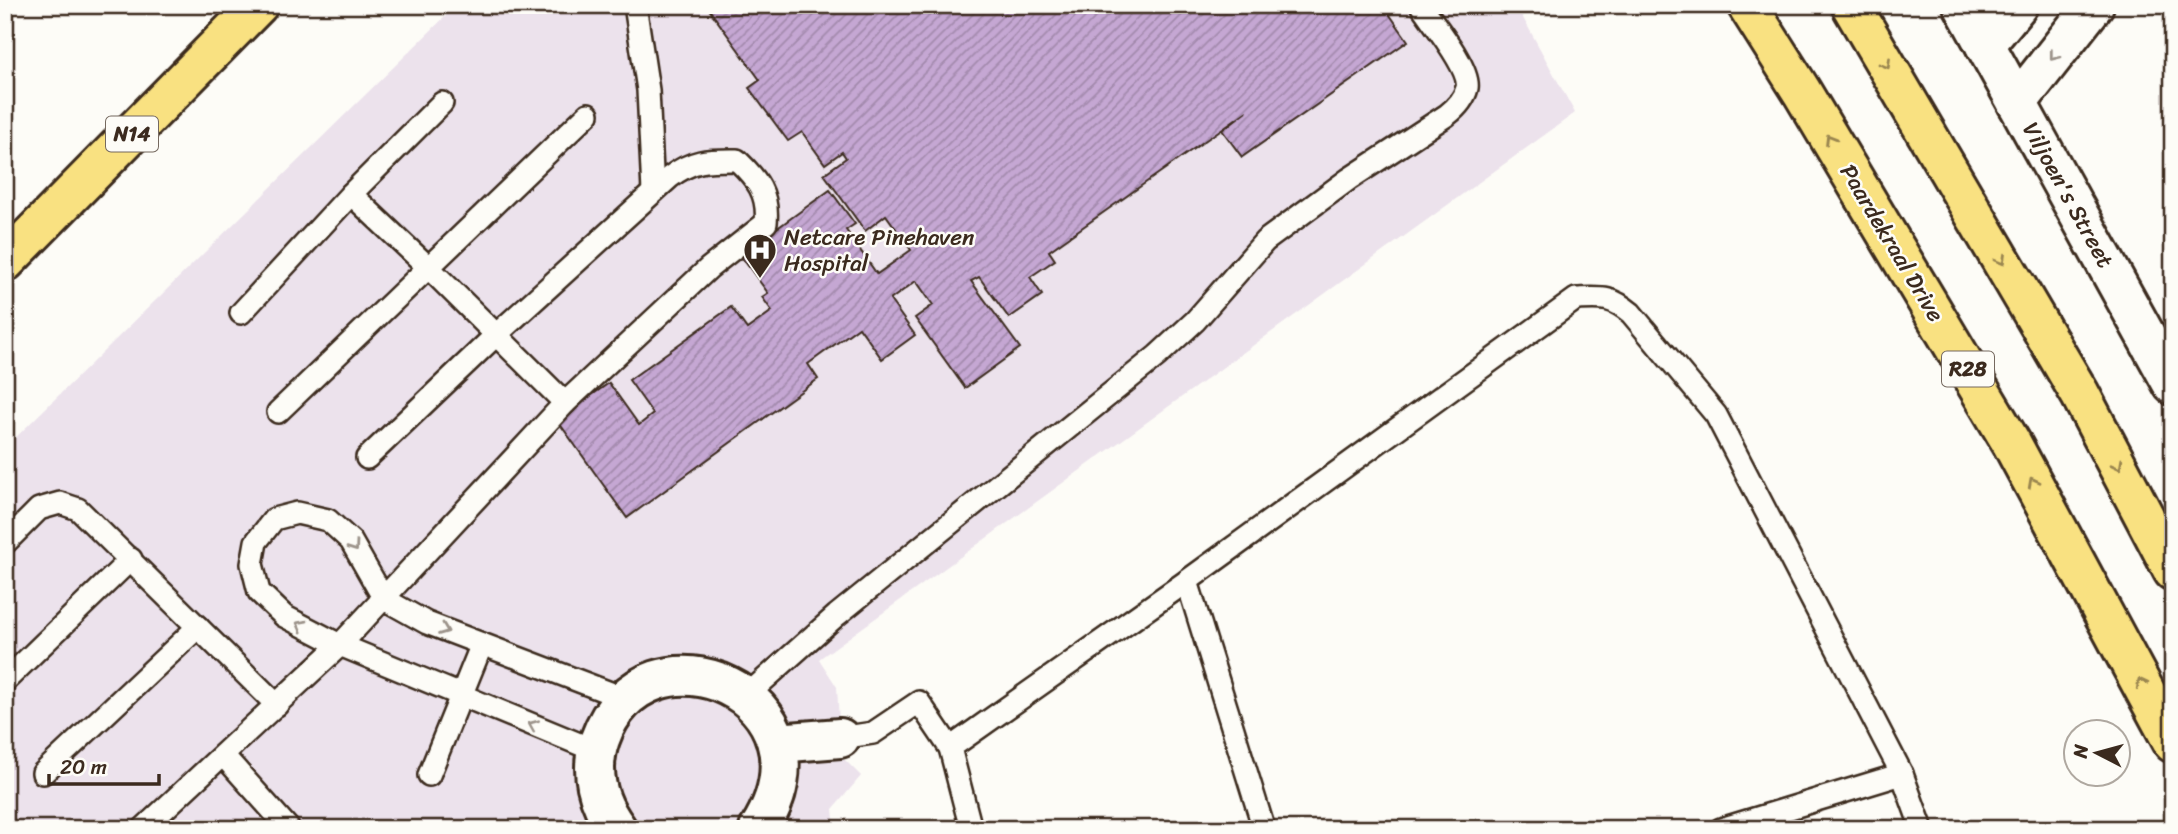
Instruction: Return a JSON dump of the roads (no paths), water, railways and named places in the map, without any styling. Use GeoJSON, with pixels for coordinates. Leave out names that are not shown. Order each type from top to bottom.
{"type":"FeatureCollection","features":[{"type":"Feature","properties":{"kind":"main road","name":"N14"},"geometry":{"type":"LineString","coordinates":[[5,262],[258,5]]}},
{"type":"Feature","properties":{"kind":"main road","name":"Paardekraal Drive"},"geometry":{"type":"LineString","coordinates":[[1747,5],[2012,443],[2173,743]]}},
{"type":"Feature","properties":{"kind":"main road"},"geometry":{"type":"LineString","coordinates":[[1851,5],[2080,394],[2173,571]]}},
{"type":"Feature","properties":{"kind":"street","name":"Viljoen's Street"},"geometry":{"type":"LineString","coordinates":[[1963,5],[2173,385]]}},
{"type":"Feature","properties":{"kind":"street"},"geometry":{"type":"LineString","coordinates":[[1985,45],[2018,5]]}},
{"type":"Feature","properties":{"kind":"street"},"geometry":{"type":"LineString","coordinates":[[2017,103],[2094,5]]}},
{"type":"Feature","properties":{"kind":"street"},"geometry":{"type":"LineString","coordinates":[[607,823],[595,782],[596,751],[606,723],[626,699],[648,684],[672,677],[698,676],[723,682],[746,696],[765,717],[777,743],[781,771],[775,802],[759,829]]}},
{"type":"Feature","properties":{"kind":"street"},"geometry":{"type":"LineString","coordinates":[[777,743],[840,738]]}},
{"type":"Feature","properties":{"kind":"lane"},"geometry":{"type":"LineString","coordinates":[[635,5],[648,90],[653,192]]}},
{"type":"Feature","properties":{"kind":"lane"},"geometry":{"type":"LineString","coordinates":[[746,696],[837,615],[1157,356],[1203,312],[1265,241],[1298,215],[1447,115],[1459,104],[1467,91],[1466,73],[1422,5]]}},
{"type":"Feature","properties":{"kind":"lane"},"geometry":{"type":"LineString","coordinates":[[241,313],[351,194],[442,103]]}},
{"type":"Feature","properties":{"kind":"lane"},"geometry":{"type":"LineString","coordinates":[[278,412],[588,114]]}},
{"type":"Feature","properties":{"kind":"lane"},"geometry":{"type":"LineString","coordinates":[[143,829],[340,645],[565,403],[709,268],[766,223],[768,211],[764,190],[754,175],[737,160],[705,160],[686,164],[497,334],[367,458]]}},
{"type":"Feature","properties":{"kind":"lane"},"geometry":{"type":"LineString","coordinates":[[351,194],[565,403]]}},
{"type":"Feature","properties":{"kind":"lane"},"geometry":{"type":"LineString","coordinates":[[950,748],[1186,582],[1576,299],[1604,298],[1618,302],[1631,313],[1716,415],[1902,774],[1922,829]]}},
{"type":"Feature","properties":{"kind":"lane"},"geometry":{"type":"LineString","coordinates":[[5,543],[38,509],[60,503],[78,509],[277,705]]}},
{"type":"Feature","properties":{"kind":"lane"},"geometry":{"type":"LineString","coordinates":[[596,751],[340,645],[284,616],[259,592],[252,565],[256,542],[274,519],[297,513],[328,520],[351,541],[384,599],[427,623],[626,699]]}},
{"type":"Feature","properties":{"kind":"lane"},"geometry":{"type":"LineString","coordinates":[[5,681],[131,559]]}},
{"type":"Feature","properties":{"kind":"lane"},"geometry":{"type":"LineString","coordinates":[[1186,582],[1264,829]]}},
{"type":"Feature","properties":{"kind":"lane"},"geometry":{"type":"LineString","coordinates":[[43,773],[198,627]]}},
{"type":"Feature","properties":{"kind":"lane"},"geometry":{"type":"LineString","coordinates":[[429,775],[482,644]]}},
{"type":"Feature","properties":{"kind":"lane"},"geometry":{"type":"LineString","coordinates":[[840,738],[873,733],[919,702],[950,748],[971,829]]}},
{"type":"Feature","properties":{"kind":"lane"},"geometry":{"type":"LineString","coordinates":[[223,755],[284,827]]}},
{"type":"Feature","properties":{"kind":"lane"},"geometry":{"type":"LineString","coordinates":[[1721,829],[1902,774]]}},
{"type":"Feature","properties":{"kind":"place","name":"Netcare Pinehaven Hospital"},"geometry":{"type":"Point","coordinates":[760,280]}}]}
